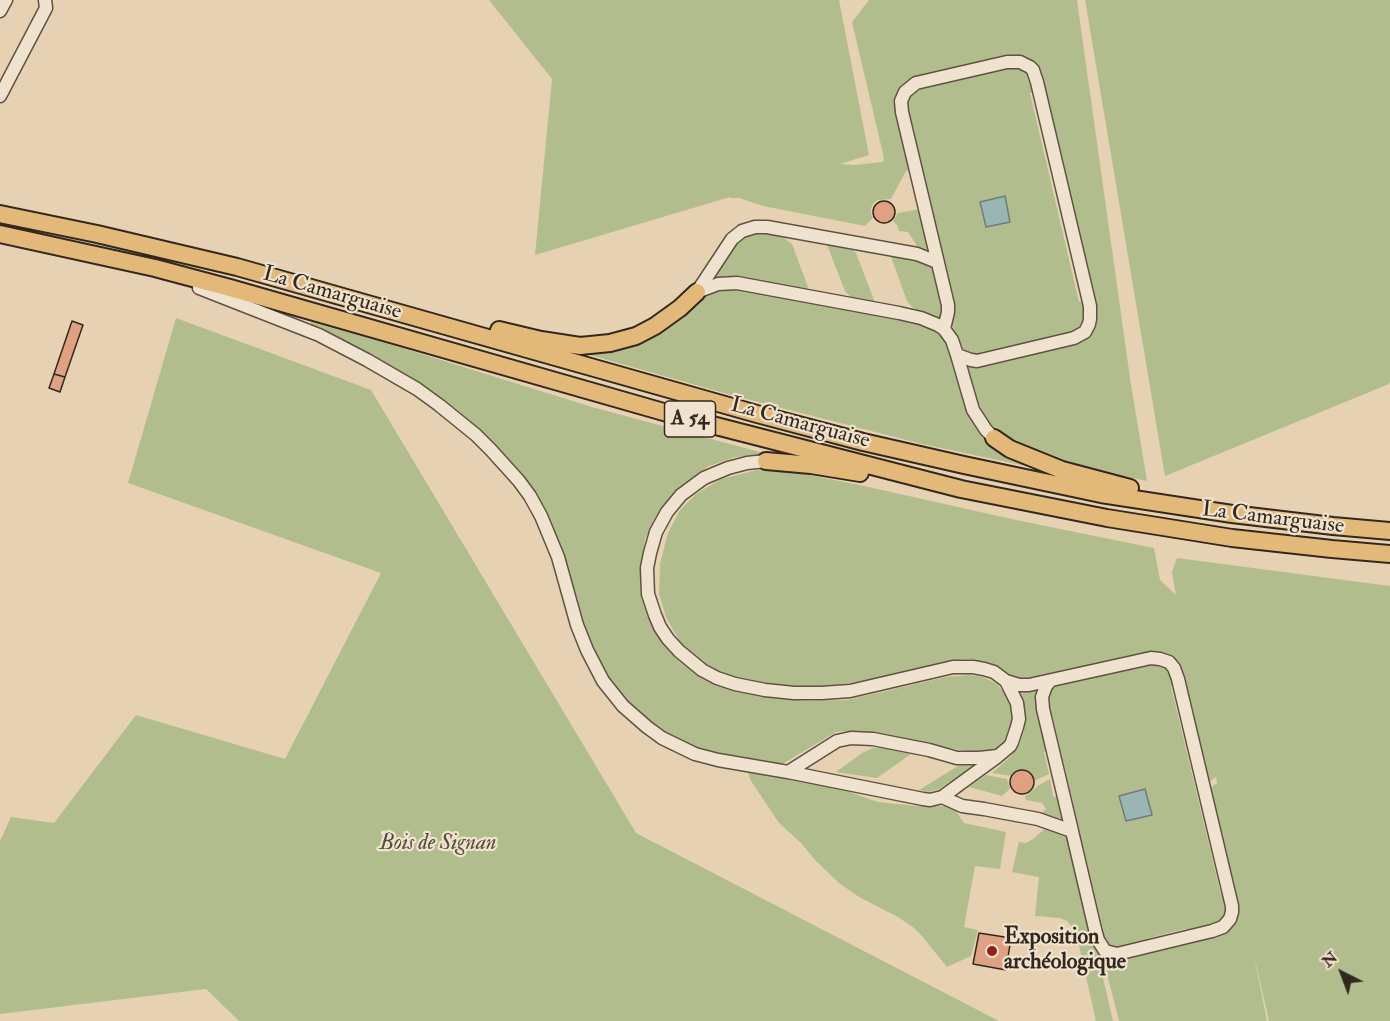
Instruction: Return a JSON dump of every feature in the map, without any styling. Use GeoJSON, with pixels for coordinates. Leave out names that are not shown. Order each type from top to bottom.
{"type":"FeatureCollection","features":[{"type":"Feature","properties":{"kind":"highway","name":"La Camarguaise"},"geometry":{"type":"LineString","coordinates":[[0,214],[160,248],[284,280],[757,414],[1030,480],[1101,494],[1232,514],[1390,531]]}},
{"type":"Feature","properties":{"kind":"highway","name":"La Camarguaise"},"geometry":{"type":"LineString","coordinates":[[0,234],[155,268],[242,291],[681,417],[962,489],[1107,518],[1232,538],[1390,554]]}},
{"type":"Feature","properties":{"kind":"highway"},"geometry":{"type":"LineString","coordinates":[[87,252],[199,288]]}},
{"type":"Feature","properties":{"kind":"highway"},"geometry":{"type":"LineString","coordinates":[[284,280],[383,300],[541,340],[580,346],[610,344],[645,332],[665,320],[697,292]]}},
{"type":"Feature","properties":{"kind":"highway"},"geometry":{"type":"LineString","coordinates":[[994,438],[1010,449],[1033,459],[1062,470],[1114,484],[1327,525]]}},
{"type":"Feature","properties":{"kind":"highway"},"geometry":{"type":"LineString","coordinates":[[766,461],[811,465],[962,489]]}},
{"type":"Feature","properties":{"kind":"street"},"geometry":{"type":"LineString","coordinates":[[0,11],[6,0]]}},
{"type":"Feature","properties":{"kind":"street"},"geometry":{"type":"LineString","coordinates":[[0,96],[46,8],[45,0]]}},
{"type":"Feature","properties":{"kind":"street"},"geometry":{"type":"LineString","coordinates":[[944,329],[948,305],[902,112],[903,95],[911,86],[921,81],[1007,62],[1020,62],[1033,70],[1037,82],[1090,306],[1089,324],[1082,334],[1074,339],[977,361],[957,355]]}},
{"type":"Feature","properties":{"kind":"street"},"geometry":{"type":"LineString","coordinates":[[697,292],[732,239],[742,231],[755,226],[917,254],[937,262]]}},
{"type":"Feature","properties":{"kind":"street"},"geometry":{"type":"LineString","coordinates":[[697,292],[718,284],[737,284],[899,313],[934,322],[944,329],[952,340],[973,410],[994,438]]}},
{"type":"Feature","properties":{"kind":"street"},"geometry":{"type":"LineString","coordinates":[[199,288],[286,321],[346,348],[417,389],[491,450],[530,496],[550,536],[586,650],[603,681],[623,706],[662,738],[695,754],[739,765],[788,772],[930,800],[942,797],[1010,746],[1019,719],[1017,703],[1006,681]]}},
{"type":"Feature","properties":{"kind":"street"},"geometry":{"type":"LineString","coordinates":[[766,461],[729,468],[698,482],[674,503],[656,532],[647,568],[648,594],[660,627],[690,662],[717,678],[735,684],[794,693],[850,691],[954,668],[984,669],[994,672],[1006,681],[1029,685],[1151,658],[1169,662],[1174,668],[1196,753],[1232,906],[1230,918],[1223,927],[1212,932],[1117,954],[1105,951],[1098,940],[1095,929],[1042,710],[1043,692],[1050,681]]}},
{"type":"Feature","properties":{"kind":"street"},"geometry":{"type":"LineString","coordinates":[[788,772],[837,741],[851,738],[895,743],[957,758],[998,756]]}},
{"type":"Feature","properties":{"kind":"street"},"geometry":{"type":"LineString","coordinates":[[942,797],[962,806],[1038,819],[1072,831]]}},
{"type":"Feature","properties":{"kind":"green space"},"geometry":{"type":"Polygon","coordinates":[[[489,0],[839,0],[869,155],[840,164],[855,165],[883,162],[884,158],[852,22],[869,0],[1077,0],[1130,378],[1147,481],[1080,467],[1022,446],[997,430],[987,421],[979,405],[965,363],[1092,329],[1025,60],[903,90],[911,169],[906,171],[891,199],[878,200],[874,203],[871,208],[873,218],[865,226],[763,206],[730,197],[535,255],[552,79],[489,0]]]}},
{"type":"Feature","properties":{"kind":"green space"},"geometry":{"type":"Polygon","coordinates":[[[1085,0],[1390,0],[1389,384],[1165,476],[1085,0]]]}},
{"type":"Feature","properties":{"kind":"green space"},"geometry":{"type":"Polygon","coordinates":[[[1011,66],[1025,70],[1030,76],[1035,91],[1030,93],[1079,302],[1084,301],[1086,314],[1079,331],[976,357],[964,352],[959,345],[951,321],[906,111],[907,97],[920,86],[1011,66]]]}},
{"type":"Feature","properties":{"kind":"green space"},"geometry":{"type":"Polygon","coordinates":[[[920,209],[932,255],[919,249],[908,232],[899,231],[893,221],[898,213],[920,209]]]}},
{"type":"Feature","properties":{"kind":"green space"},"geometry":{"type":"Polygon","coordinates":[[[754,232],[772,233],[792,244],[808,287],[807,292],[712,279],[735,243],[754,232]]]}},
{"type":"Feature","properties":{"kind":"green space"},"geometry":{"type":"Polygon","coordinates":[[[827,245],[849,247],[856,253],[874,300],[873,304],[857,300],[845,291],[827,245]]]}},
{"type":"Feature","properties":{"kind":"green space"},"geometry":{"type":"Polygon","coordinates":[[[891,257],[921,260],[935,269],[946,314],[944,317],[921,313],[907,301],[891,257]]]}},
{"type":"Feature","properties":{"kind":"green space"},"geometry":{"type":"Polygon","coordinates":[[[729,288],[929,326],[944,338],[949,346],[966,408],[986,440],[1027,464],[1026,466],[922,444],[731,395],[590,355],[591,352],[698,300],[710,291],[729,288]]]}},
{"type":"Feature","properties":{"kind":"green space","name":"Bois de Signan"},"geometry":{"type":"Polygon","coordinates":[[[176,318],[371,390],[636,833],[999,1021],[239,1021],[206,989],[0,1014],[0,841],[11,817],[54,823],[136,715],[285,759],[381,573],[128,483],[176,318]]]}},
{"type":"Feature","properties":{"kind":"green space"},"geometry":{"type":"Polygon","coordinates":[[[311,322],[592,407],[767,454],[735,457],[709,466],[673,494],[659,512],[645,539],[640,573],[641,597],[651,624],[679,661],[705,680],[734,691],[807,701],[847,700],[946,677],[969,675],[983,677],[997,684],[1009,699],[1015,715],[1013,731],[999,749],[980,753],[847,731],[836,732],[777,765],[699,750],[663,733],[627,703],[611,684],[588,641],[577,596],[552,525],[531,489],[504,455],[480,431],[403,374],[311,322]]]}},
{"type":"Feature","properties":{"kind":"green space"},"geometry":{"type":"Polygon","coordinates":[[[757,470],[795,472],[1154,548],[1160,580],[1176,595],[1172,572],[1177,558],[1390,586],[1390,1021],[1269,1021],[1254,955],[1267,1021],[1119,1021],[1106,970],[1114,956],[1230,924],[1209,789],[1217,783],[1216,777],[1207,783],[1169,658],[1030,682],[1010,677],[984,662],[968,659],[949,661],[864,681],[809,687],[776,685],[724,674],[696,659],[680,642],[666,617],[659,594],[660,564],[668,533],[680,510],[696,494],[721,479],[757,470]]]}},
{"type":"Feature","properties":{"kind":"green space"},"geometry":{"type":"Polygon","coordinates":[[[1146,664],[1163,664],[1168,669],[1175,685],[1171,686],[1221,895],[1225,895],[1228,913],[1224,921],[1191,932],[1185,929],[1149,938],[1144,944],[1122,949],[1112,947],[1100,935],[1104,933],[1052,714],[1048,715],[1048,692],[1057,683],[1146,664]]]}},
{"type":"Feature","properties":{"kind":"green space"},"geometry":{"type":"Polygon","coordinates":[[[1018,688],[1041,688],[1049,750],[1044,752],[1049,774],[1034,781],[1031,774],[1025,771],[1018,771],[1012,776],[992,773],[1011,756],[1020,743],[1024,730],[1025,715],[1018,688]]]}},
{"type":"Feature","properties":{"kind":"green space"},"geometry":{"type":"Polygon","coordinates":[[[873,748],[911,754],[877,778],[836,772],[862,753],[873,748]]]}},
{"type":"Feature","properties":{"kind":"green space"},"geometry":{"type":"Polygon","coordinates":[[[975,765],[939,789],[929,792],[919,790],[958,766],[975,765]]]}},
{"type":"Feature","properties":{"kind":"green space"},"geometry":{"type":"Polygon","coordinates":[[[747,769],[832,786],[878,802],[916,806],[949,806],[955,810],[964,823],[1006,832],[1000,869],[975,866],[964,927],[978,930],[971,956],[947,967],[914,928],[839,883],[779,823],[751,781],[747,769]]]}},
{"type":"Feature","properties":{"kind":"green space"},"geometry":{"type":"Polygon","coordinates":[[[986,775],[1007,779],[1010,789],[1002,796],[969,787],[986,775]]]}},
{"type":"Feature","properties":{"kind":"green space"},"geometry":{"type":"Polygon","coordinates":[[[1050,779],[1053,796],[1060,800],[1065,823],[1038,816],[1046,809],[1042,803],[1026,800],[1025,796],[1050,779]]]}},
{"type":"Feature","properties":{"kind":"green space"},"geometry":{"type":"Polygon","coordinates":[[[1048,826],[1066,834],[1070,839],[1101,951],[1099,960],[1113,1021],[1096,1021],[1076,932],[1067,921],[1060,918],[1035,916],[1039,877],[1012,872],[1019,842],[1026,843],[1048,826]]]}},
{"type":"Feature","properties":{"kind":"water"},"geometry":{"type":"Polygon","coordinates":[[[1005,196],[1010,222],[986,227],[980,202],[1005,196]]]}},
{"type":"Feature","properties":{"kind":"water"},"geometry":{"type":"Polygon","coordinates":[[[1145,789],[1152,815],[1126,821],[1119,796],[1145,789]]]}},
{"type":"Feature","properties":{"kind":"building"},"geometry":{"type":"Polygon","coordinates":[[[884,201],[892,204],[895,212],[892,220],[884,223],[876,220],[873,212],[876,204],[884,201]]]}},
{"type":"Feature","properties":{"kind":"building"},"geometry":{"type":"Polygon","coordinates":[[[72,321],[83,325],[65,377],[54,374],[72,321]]]}},
{"type":"Feature","properties":{"kind":"building"},"geometry":{"type":"Polygon","coordinates":[[[54,374],[65,377],[60,392],[49,388],[54,374]]]}},
{"type":"Feature","properties":{"kind":"building"},"geometry":{"type":"Polygon","coordinates":[[[1022,770],[1030,774],[1034,782],[1030,790],[1022,794],[1014,790],[1010,782],[1014,774],[1022,770]]]}},
{"type":"Feature","properties":{"kind":"building","name":"Exposition archéologique"},"geometry":{"type":"Polygon","coordinates":[[[979,933],[1011,938],[1006,970],[973,964],[979,933]]]}},
{"type":"Feature","properties":{"kind":"place","name":"Exposition archéologique"},"geometry":{"type":"Point","coordinates":[992,951]}}]}
